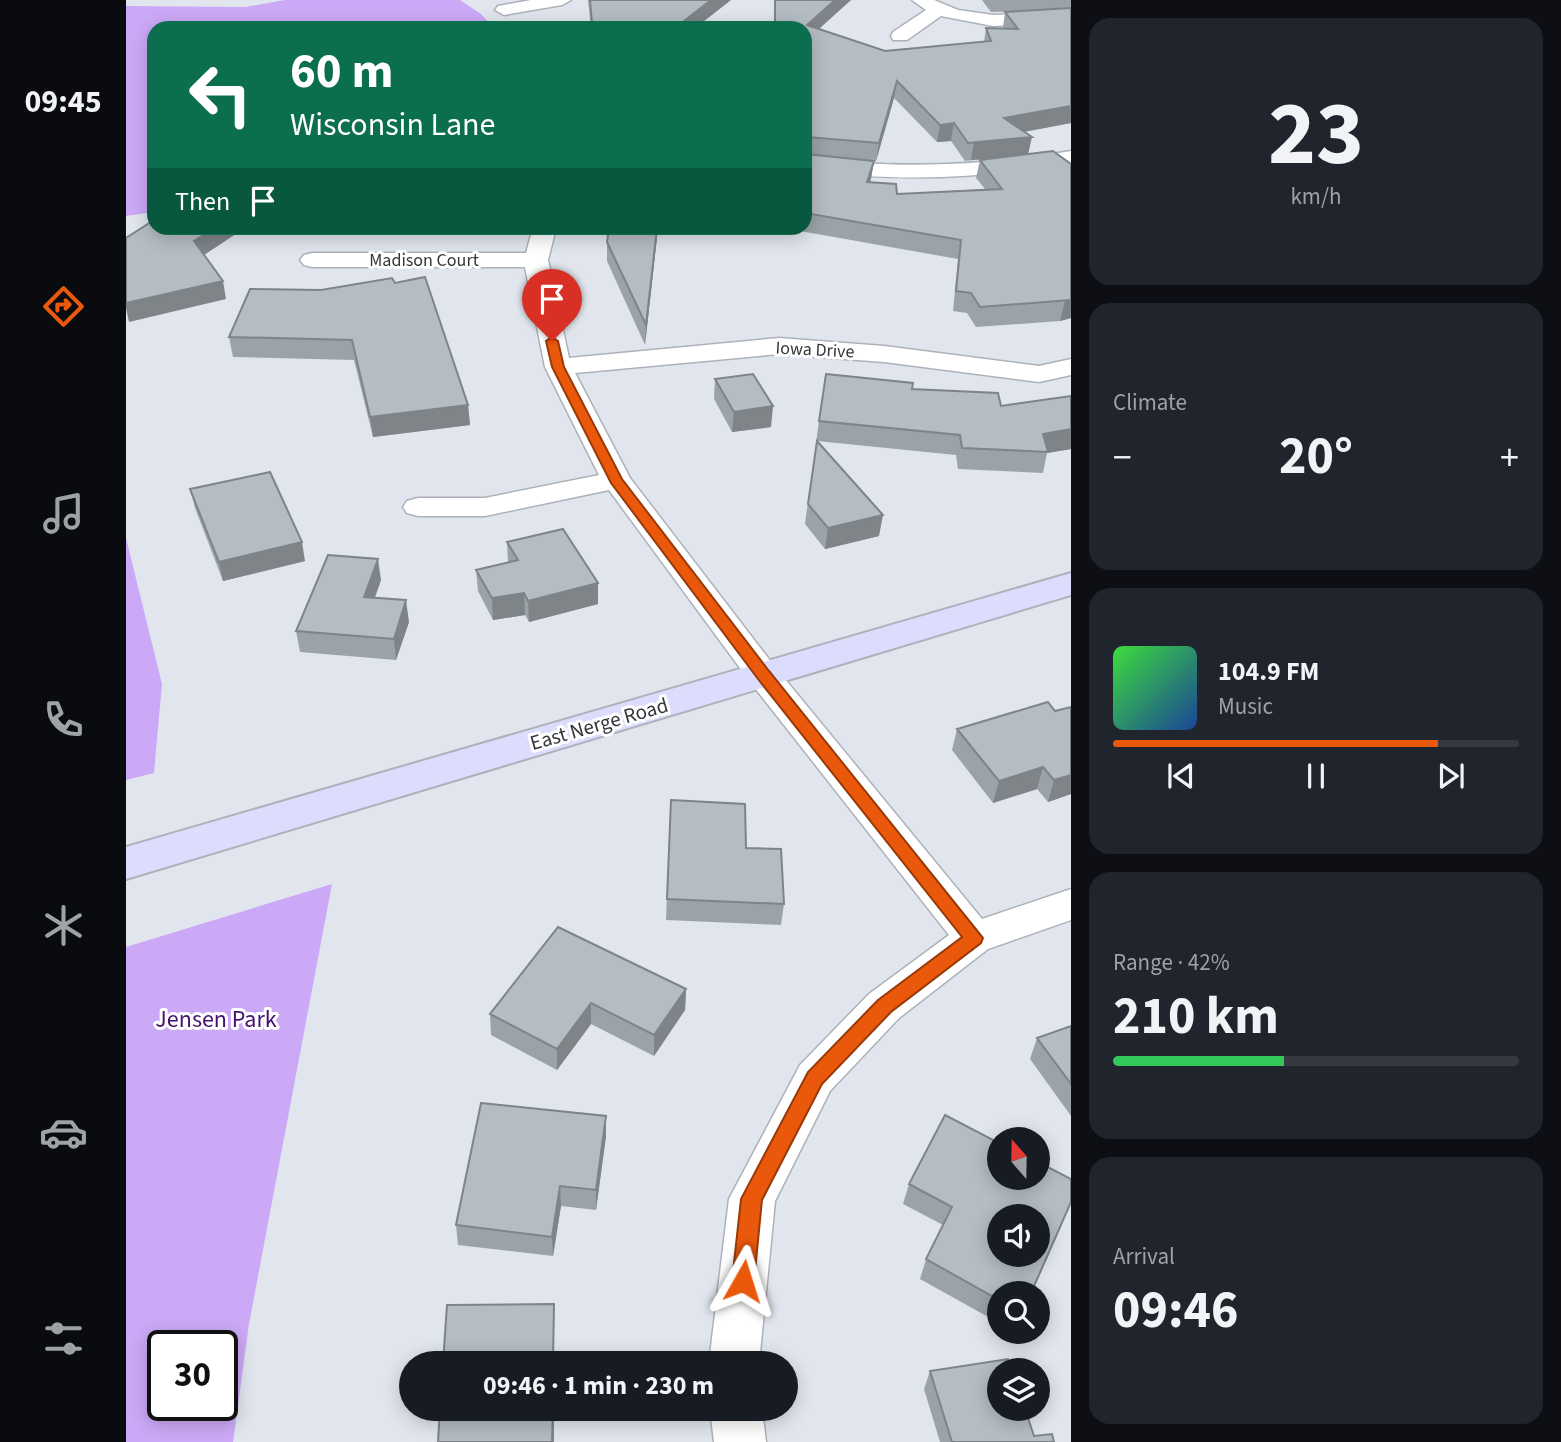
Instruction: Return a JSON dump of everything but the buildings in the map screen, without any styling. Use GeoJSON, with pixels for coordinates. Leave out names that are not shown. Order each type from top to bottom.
{"type":"FeatureCollection","features":[{"type":"Feature","properties":{"kind":"main road","name":"East Nerge Road"},"geometry":{"type":"LineString","coordinates":[[126,863],[1071,584]]}},
{"type":"Feature","properties":{"kind":"street"},"geometry":{"type":"LineString","coordinates":[[497,5],[562,0]]}},
{"type":"Feature","properties":{"kind":"street"},"geometry":{"type":"LineString","coordinates":[[921,0],[937,11],[992,20],[1044,21],[1071,17]]}},
{"type":"Feature","properties":{"kind":"street"},"geometry":{"type":"LineString","coordinates":[[497,5],[513,21]]}},
{"type":"Feature","properties":{"kind":"street"},"geometry":{"type":"LineString","coordinates":[[900,36],[937,11]]}},
{"type":"Feature","properties":{"kind":"street"},"geometry":{"type":"LineString","coordinates":[[812,164],[847,171],[938,174],[1015,167],[1071,157]]}},
{"type":"Feature","properties":{"kind":"street"},"geometry":{"type":"LineString","coordinates":[[542,235],[536,260],[558,367],[616,480],[763,675],[974,938]]}},
{"type":"Feature","properties":{"kind":"street","name":"Madison Court"},"geometry":{"type":"LineString","coordinates":[[312,260],[536,260]]}},
{"type":"Feature","properties":{"kind":"street","name":"Iowa Drive"},"geometry":{"type":"LineString","coordinates":[[558,367],[779,346],[884,354],[1039,374],[1071,367]]}},
{"type":"Feature","properties":{"kind":"street"},"geometry":{"type":"LineString","coordinates":[[418,506],[485,507],[616,480]]}},
{"type":"Feature","properties":{"kind":"street"},"geometry":{"type":"LineString","coordinates":[[735,1351],[752,1199],[815,1078],[884,1006],[974,938],[1071,904]]}},
{"type":"Feature","properties":{"kind":"street"},"geometry":{"type":"LineString","coordinates":[[737,1421],[740,1442]]}},
{"type":"Feature","properties":{"kind":"green space"},"geometry":{"type":"Polygon","coordinates":[[[285,0],[460,0],[488,21],[147,21],[147,213],[126,216],[126,6],[245,7],[285,0]]]}},
{"type":"Feature","properties":{"kind":"green space"},"geometry":{"type":"Polygon","coordinates":[[[126,538],[162,684],[154,773],[126,780],[126,538]]]}},
{"type":"Feature","properties":{"kind":"green space","name":"Jensen Park"},"geometry":{"type":"Polygon","coordinates":[[[332,884],[249,1324],[238,1405],[238,1330],[147,1330],[147,1421],[236,1421],[233,1442],[126,1442],[126,947],[332,884]]]}},
{"type":"Feature","properties":{"kind":"route"},"geometry":{"type":"LineString","coordinates":[[552,341],[558,367],[616,480],[763,675],[974,938],[884,1006],[815,1078],[752,1199],[743,1281]]}}]}
